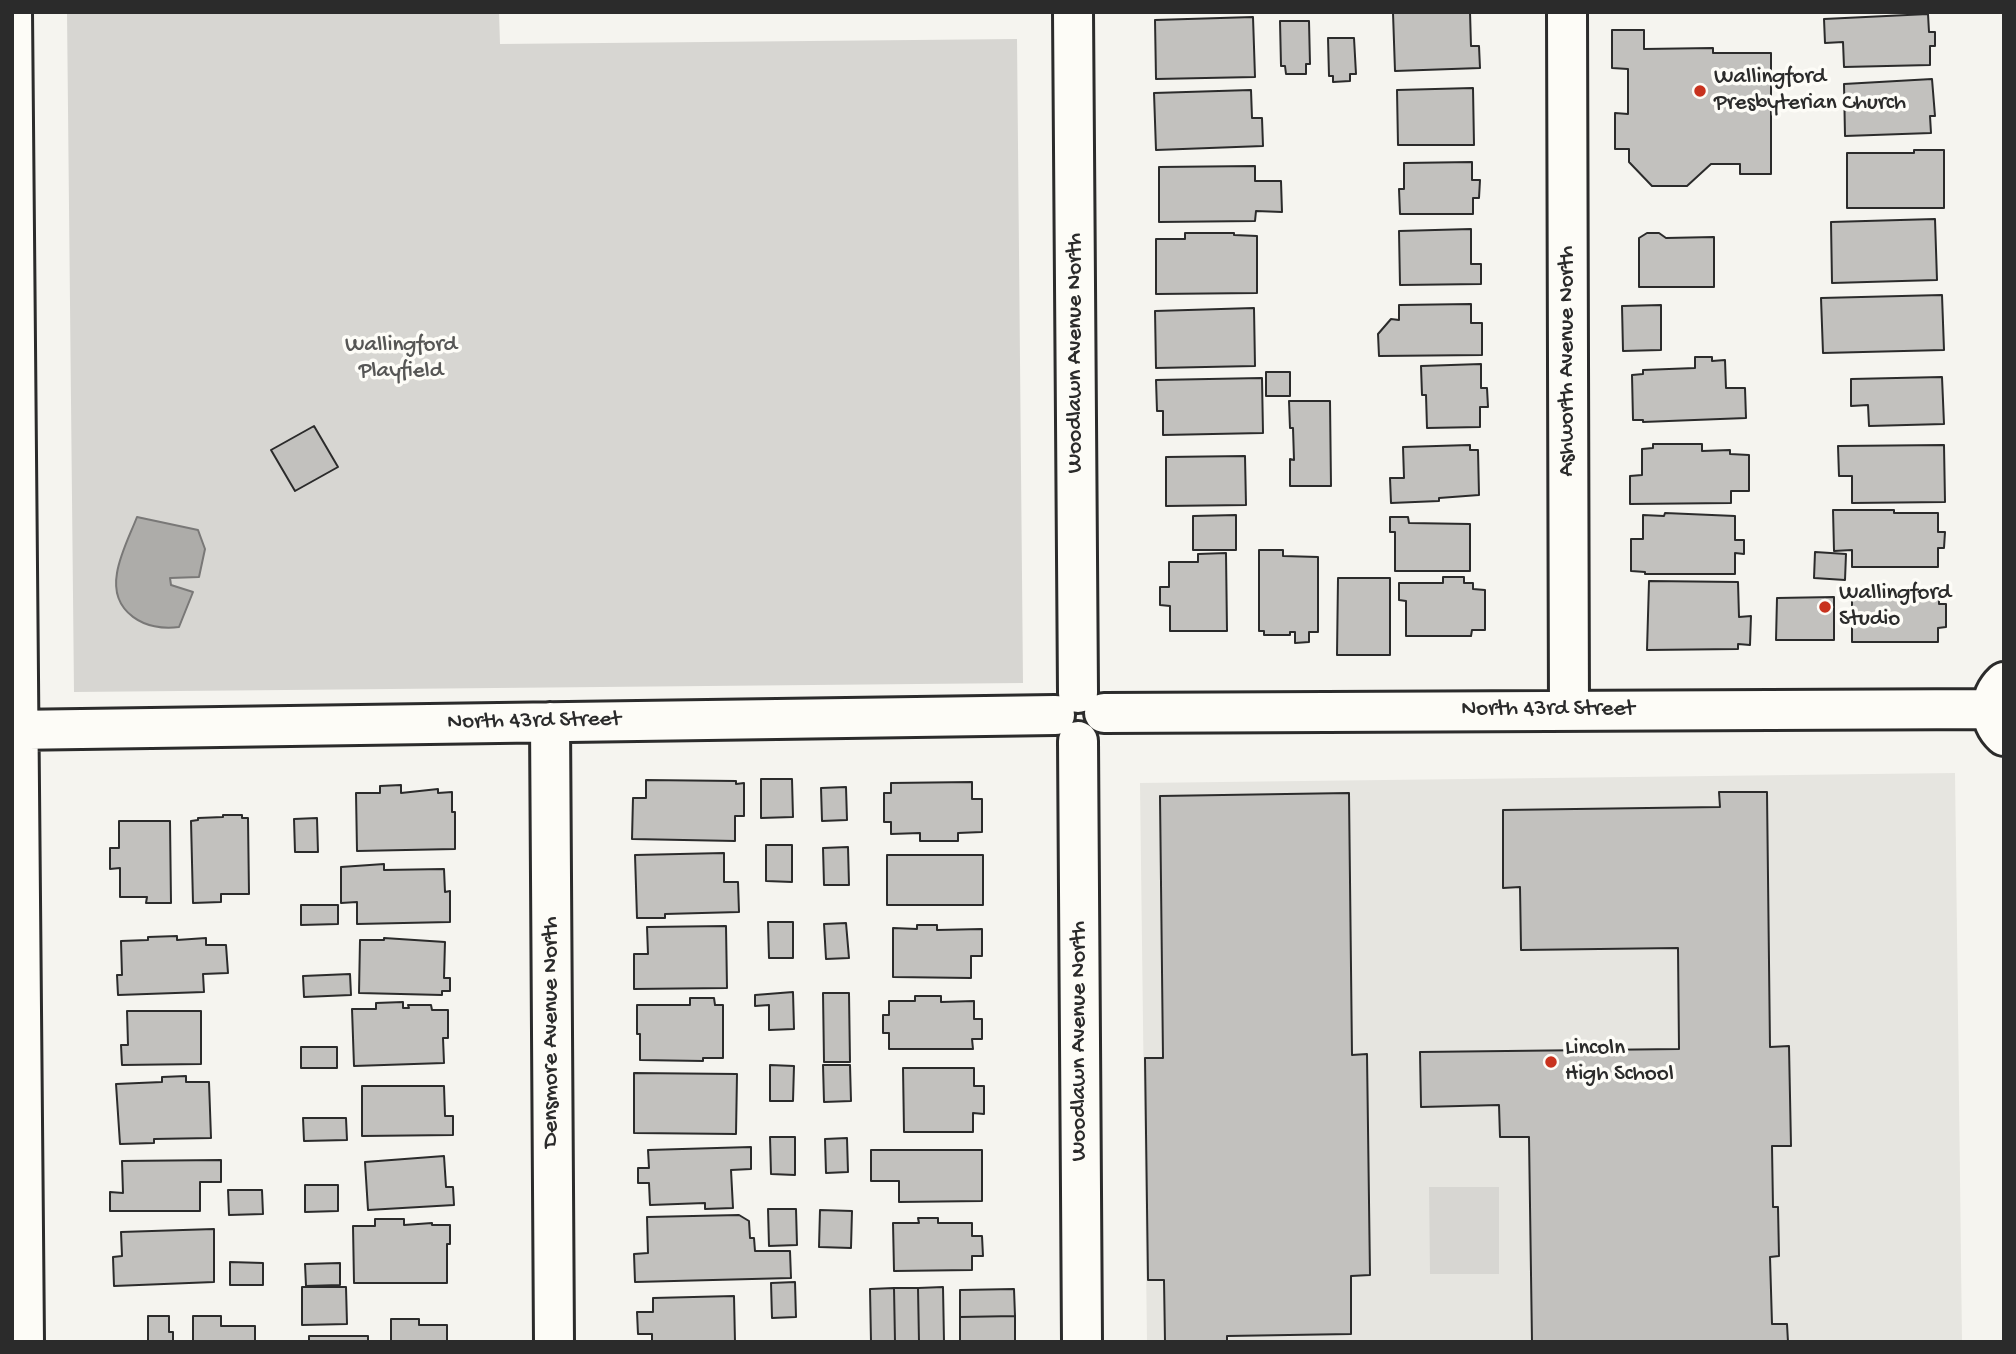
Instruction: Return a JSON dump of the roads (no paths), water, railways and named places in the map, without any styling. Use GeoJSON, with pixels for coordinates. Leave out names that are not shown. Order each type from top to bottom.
{"type":"FeatureCollection","features":[{"type":"Feature","properties":{"kind":"street"},"geometry":{"type":"LineString","coordinates":[[12,12],[15,730],[24,1342]]}},
{"type":"Feature","properties":{"kind":"street","name":"Woodlawn Avenue North"},"geometry":{"type":"LineString","coordinates":[[1073,12],[1082,1342]]}},
{"type":"Feature","properties":{"kind":"street","name":"Ashworth Avenue North"},"geometry":{"type":"LineString","coordinates":[[1567,12],[1569,710]]}},
{"type":"Feature","properties":{"kind":"street","name":"North 43rd Street"},"geometry":{"type":"LineString","coordinates":[[15,730],[1079,715],[2000,709]]}},
{"type":"Feature","properties":{"kind":"street","name":"Densmore Avenue North"},"geometry":{"type":"LineString","coordinates":[[550,722],[554,1342]]}},
{"type":"Feature","properties":{"kind":"place","name":"Wallingford Presbyterian Church"},"geometry":{"type":"Point","coordinates":[1700,91]}},
{"type":"Feature","properties":{"kind":"place","name":"Wallingford Studio"},"geometry":{"type":"Point","coordinates":[1825,607]}},
{"type":"Feature","properties":{"kind":"place","name":"Lincoln High School"},"geometry":{"type":"Point","coordinates":[1551,1062]}},
{"type":"Feature","properties":{"kind":"park label","name":"Wallingford Playfield"},"geometry":{"type":"Point","coordinates":[401,359]}}]}
